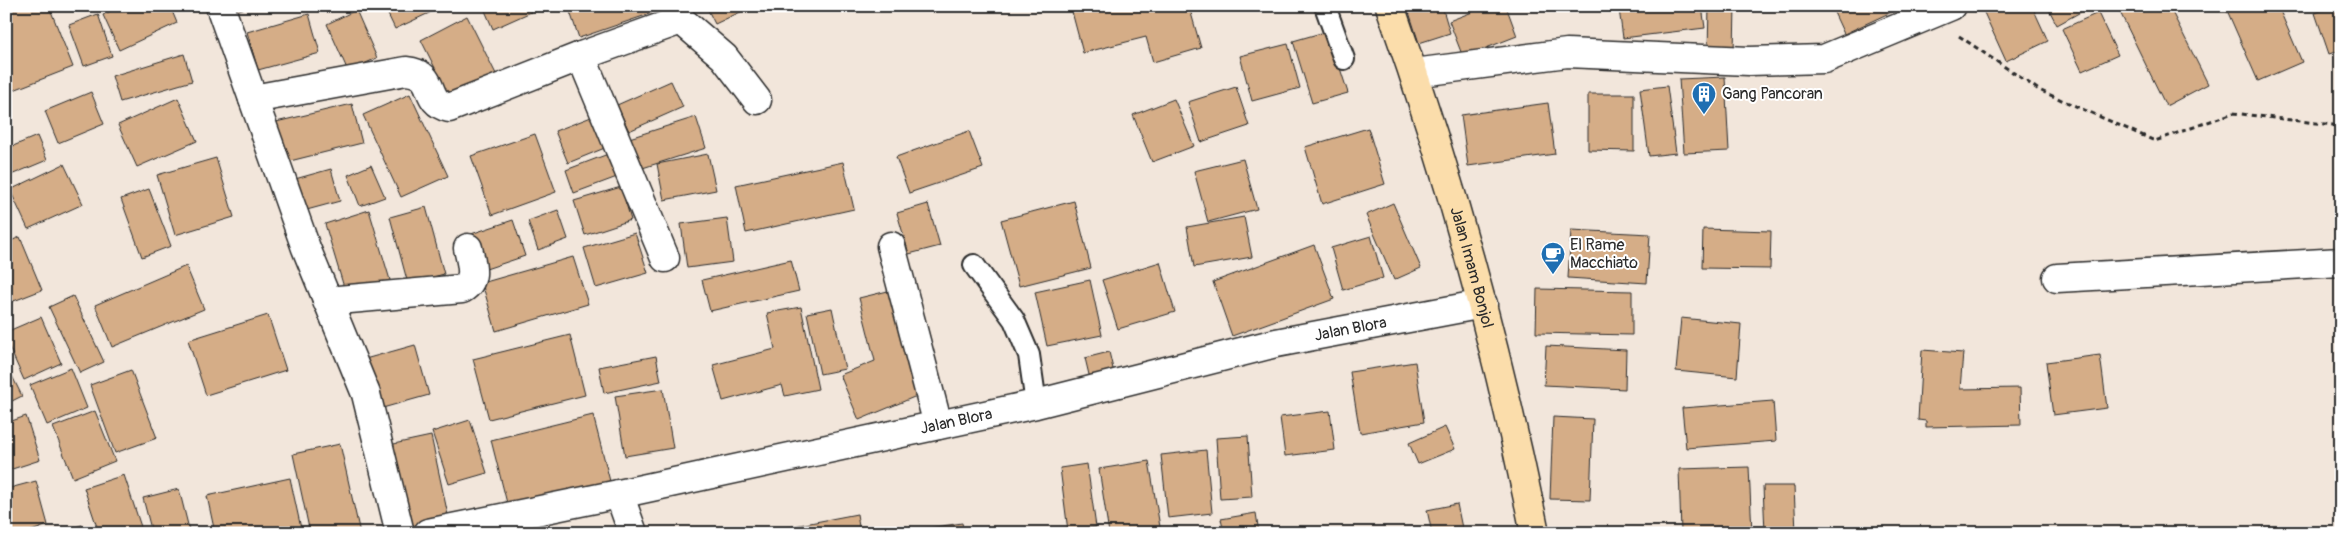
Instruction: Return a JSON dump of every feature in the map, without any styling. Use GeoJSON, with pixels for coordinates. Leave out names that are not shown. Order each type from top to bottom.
{"type":"FeatureCollection","features":[{"type":"Feature","properties":{"kind":"highway","name":"Jalan Imam Bonjol"},"geometry":{"type":"LineString","coordinates":[[1390,6],[1442,158],[1483,304],[1520,458],[1535,533]]}},
{"type":"Feature","properties":{"kind":"street"},"geometry":{"type":"LineString","coordinates":[[220,6],[306,248],[366,394],[400,533]]}},
{"type":"Feature","properties":{"kind":"street"},"geometry":{"type":"LineString","coordinates":[[1414,73],[1567,53],[1749,61],[1824,59],[1935,10]]}},
{"type":"Feature","properties":{"kind":"street"},"geometry":{"type":"LineString","coordinates":[[253,99],[406,71],[417,72],[425,77],[434,99],[441,106],[449,108],[581,56],[677,13],[724,57],[757,100]]}},
{"type":"Feature","properties":{"kind":"street"},"geometry":{"type":"LineString","coordinates":[[581,56],[665,258]]}},
{"type":"Feature","properties":{"kind":"street"},"geometry":{"type":"LineString","coordinates":[[891,246],[938,424]]}},
{"type":"Feature","properties":{"kind":"street"},"geometry":{"type":"LineString","coordinates":[[327,301],[462,289],[469,285],[473,277],[468,248]]}},
{"type":"Feature","properties":{"kind":"street"},"geometry":{"type":"LineString","coordinates":[[2057,278],[2341,262]]}},
{"type":"Feature","properties":{"kind":"street","name":"Jalan Blora"},"geometry":{"type":"LineString","coordinates":[[428,533],[1036,404],[1276,343],[1483,304]]}},
{"type":"Feature","properties":{"kind":"street"},"geometry":{"type":"LineString","coordinates":[[619,494],[633,533]]}},
{"type":"Feature","properties":{"kind":"lane"},"geometry":{"type":"LineString","coordinates":[[1325,6],[1344,59]]}},
{"type":"Feature","properties":{"kind":"lane"},"geometry":{"type":"LineString","coordinates":[[974,265],[1014,320],[1029,355],[1036,404]]}},
{"type":"Feature","properties":{"kind":"path"},"geometry":{"type":"LineString","coordinates":[[1935,10],[2039,90],[2155,141],[2233,113],[2341,126]]}},
{"type":"Feature","properties":{"kind":"building"},"geometry":{"type":"Polygon","coordinates":[[[6,6],[49,6],[73,67],[6,93],[6,6]]]}},
{"type":"Feature","properties":{"kind":"building"},"geometry":{"type":"Polygon","coordinates":[[[120,6],[170,6],[177,23],[119,50],[103,15],[120,6]]]}},
{"type":"Feature","properties":{"kind":"building"},"geometry":{"type":"Polygon","coordinates":[[[226,6],[253,6],[228,13],[226,6]]]}},
{"type":"Feature","properties":{"kind":"building"},"geometry":{"type":"Polygon","coordinates":[[[384,6],[444,6],[395,29],[384,6]]]}},
{"type":"Feature","properties":{"kind":"building"},"geometry":{"type":"Polygon","coordinates":[[[483,6],[528,6],[531,12],[493,29],[483,6]]]}},
{"type":"Feature","properties":{"kind":"building"},"geometry":{"type":"Polygon","coordinates":[[[568,6],[649,6],[652,13],[579,38],[568,6]]]}},
{"type":"Feature","properties":{"kind":"building"},"geometry":{"type":"Polygon","coordinates":[[[706,6],[753,6],[715,24],[706,6]]]}},
{"type":"Feature","properties":{"kind":"building"},"geometry":{"type":"Polygon","coordinates":[[[1076,6],[1189,6],[1201,48],[1153,62],[1146,37],[1083,53],[1071,8],[1076,6]]]}},
{"type":"Feature","properties":{"kind":"building"},"geometry":{"type":"Polygon","coordinates":[[[1407,6],[1442,6],[1450,33],[1419,43],[1407,6]]]}},
{"type":"Feature","properties":{"kind":"building"},"geometry":{"type":"Polygon","coordinates":[[[1488,6],[1506,6],[1517,36],[1463,57],[1449,21],[1488,6]]]}},
{"type":"Feature","properties":{"kind":"building"},"geometry":{"type":"Polygon","coordinates":[[[1640,6],[1702,6],[1705,28],[1623,38],[1619,9],[1640,6]]]}},
{"type":"Feature","properties":{"kind":"building"},"geometry":{"type":"Polygon","coordinates":[[[1709,6],[1735,6],[1734,52],[1708,51],[1709,6]]]}},
{"type":"Feature","properties":{"kind":"building"},"geometry":{"type":"Polygon","coordinates":[[[1831,6],[1899,6],[1900,8],[1844,34],[1831,6]]]}},
{"type":"Feature","properties":{"kind":"building"},"geometry":{"type":"Polygon","coordinates":[[[1981,6],[2032,6],[2048,41],[2006,61],[1981,6]]]}},
{"type":"Feature","properties":{"kind":"building"},"geometry":{"type":"Polygon","coordinates":[[[2047,6],[2087,6],[2088,8],[2057,25],[2047,6]]]}},
{"type":"Feature","properties":{"kind":"building"},"geometry":{"type":"Polygon","coordinates":[[[2117,6],[2169,6],[2208,84],[2166,106],[2117,6]]]}},
{"type":"Feature","properties":{"kind":"building"},"geometry":{"type":"Polygon","coordinates":[[[2229,6],[2278,6],[2302,62],[2258,81],[2226,8],[2229,6]]]}},
{"type":"Feature","properties":{"kind":"building"},"geometry":{"type":"Polygon","coordinates":[[[2335,6],[2341,6],[2341,50],[2329,54],[2315,13],[2335,6]]]}},
{"type":"Feature","properties":{"kind":"building"},"geometry":{"type":"Polygon","coordinates":[[[356,10],[377,58],[348,71],[327,24],[356,10]]]}},
{"type":"Feature","properties":{"kind":"building"},"geometry":{"type":"Polygon","coordinates":[[[2098,13],[2118,55],[2082,71],[2062,29],[2098,13]]]}},
{"type":"Feature","properties":{"kind":"building"},"geometry":{"type":"Polygon","coordinates":[[[98,14],[112,56],[84,66],[69,25],[98,14]]]}},
{"type":"Feature","properties":{"kind":"building"},"geometry":{"type":"Polygon","coordinates":[[[309,14],[320,53],[258,70],[247,32],[309,14]]]}},
{"type":"Feature","properties":{"kind":"building"},"geometry":{"type":"Polygon","coordinates":[[[467,16],[497,76],[451,100],[421,40],[467,16]]]}},
{"type":"Feature","properties":{"kind":"building"},"geometry":{"type":"Polygon","coordinates":[[[1328,31],[1348,93],[1312,103],[1293,41],[1328,31]]]}},
{"type":"Feature","properties":{"kind":"building"},"geometry":{"type":"Polygon","coordinates":[[[1288,44],[1300,88],[1252,101],[1240,56],[1288,44]]]}},
{"type":"Feature","properties":{"kind":"building"},"geometry":{"type":"Polygon","coordinates":[[[184,54],[192,81],[120,102],[112,76],[184,54]]]}},
{"type":"Feature","properties":{"kind":"building","name":"Gang Pancoran"},"geometry":{"type":"Polygon","coordinates":[[[1725,77],[1729,151],[1684,153],[1679,79],[1725,77]]]}},
{"type":"Feature","properties":{"kind":"building"},"geometry":{"type":"Polygon","coordinates":[[[671,81],[683,107],[629,131],[617,105],[671,81]]]}},
{"type":"Feature","properties":{"kind":"building"},"geometry":{"type":"Polygon","coordinates":[[[1667,86],[1676,153],[1649,156],[1640,89],[1667,86]]]}},
{"type":"Feature","properties":{"kind":"building"},"geometry":{"type":"Polygon","coordinates":[[[1236,87],[1249,126],[1201,142],[1188,102],[1236,87]]]}},
{"type":"Feature","properties":{"kind":"building"},"geometry":{"type":"Polygon","coordinates":[[[91,92],[104,124],[58,143],[45,111],[91,92]]]}},
{"type":"Feature","properties":{"kind":"building"},"geometry":{"type":"Polygon","coordinates":[[[410,94],[448,176],[401,197],[363,115],[410,94]]]}},
{"type":"Feature","properties":{"kind":"building"},"geometry":{"type":"Polygon","coordinates":[[[1588,94],[1634,94],[1634,151],[1588,150],[1588,94]]]}},
{"type":"Feature","properties":{"kind":"building"},"geometry":{"type":"Polygon","coordinates":[[[178,98],[197,141],[137,167],[118,125],[178,98]]]}},
{"type":"Feature","properties":{"kind":"building"},"geometry":{"type":"Polygon","coordinates":[[[1174,99],[1194,146],[1152,162],[1133,115],[1174,99]]]}},
{"type":"Feature","properties":{"kind":"building"},"geometry":{"type":"Polygon","coordinates":[[[1548,103],[1555,154],[1468,166],[1461,115],[1548,103]]]}},
{"type":"Feature","properties":{"kind":"building"},"geometry":{"type":"Polygon","coordinates":[[[352,104],[362,143],[286,162],[276,122],[352,104]]]}},
{"type":"Feature","properties":{"kind":"building"},"geometry":{"type":"Polygon","coordinates":[[[599,114],[612,145],[568,163],[555,131],[599,114]]]}},
{"type":"Feature","properties":{"kind":"building"},"geometry":{"type":"Polygon","coordinates":[[[696,117],[706,148],[633,171],[623,140],[696,117]]]}},
{"type":"Feature","properties":{"kind":"building"},"geometry":{"type":"Polygon","coordinates":[[[1368,128],[1385,184],[1322,204],[1305,147],[1368,128]]]}},
{"type":"Feature","properties":{"kind":"building"},"geometry":{"type":"Polygon","coordinates":[[[969,131],[983,168],[909,193],[896,157],[969,131]]]}},
{"type":"Feature","properties":{"kind":"building"},"geometry":{"type":"Polygon","coordinates":[[[535,134],[556,192],[492,215],[471,156],[535,134]]]}},
{"type":"Feature","properties":{"kind":"building"},"geometry":{"type":"Polygon","coordinates":[[[37,136],[47,160],[11,175],[6,163],[6,149],[37,136]]]}},
{"type":"Feature","properties":{"kind":"building"},"geometry":{"type":"Polygon","coordinates":[[[616,151],[625,174],[574,193],[566,170],[616,151]]]}},
{"type":"Feature","properties":{"kind":"building"},"geometry":{"type":"Polygon","coordinates":[[[708,154],[716,190],[664,200],[657,164],[708,154]]]}},
{"type":"Feature","properties":{"kind":"building"},"geometry":{"type":"Polygon","coordinates":[[[216,158],[234,217],[175,235],[157,175],[216,158]]]}},
{"type":"Feature","properties":{"kind":"building"},"geometry":{"type":"Polygon","coordinates":[[[1243,159],[1257,209],[1208,222],[1194,171],[1243,159]]]}},
{"type":"Feature","properties":{"kind":"building"},"geometry":{"type":"Polygon","coordinates":[[[843,162],[854,209],[746,233],[736,185],[843,162]]]}},
{"type":"Feature","properties":{"kind":"building"},"geometry":{"type":"Polygon","coordinates":[[[64,164],[83,204],[28,229],[10,190],[64,164]]]}},
{"type":"Feature","properties":{"kind":"building"},"geometry":{"type":"Polygon","coordinates":[[[371,165],[385,197],[360,206],[348,175],[371,165]]]}},
{"type":"Feature","properties":{"kind":"building"},"geometry":{"type":"Polygon","coordinates":[[[331,169],[340,201],[303,211],[295,179],[331,169]]]}},
{"type":"Feature","properties":{"kind":"building"},"geometry":{"type":"Polygon","coordinates":[[[621,187],[631,220],[585,235],[574,201],[621,187]]]}},
{"type":"Feature","properties":{"kind":"building"},"geometry":{"type":"Polygon","coordinates":[[[149,189],[171,246],[142,257],[121,199],[149,189]]]}},
{"type":"Feature","properties":{"kind":"building"},"geometry":{"type":"Polygon","coordinates":[[[1074,201],[1091,268],[1019,286],[1001,220],[1074,201]]]}},
{"type":"Feature","properties":{"kind":"building"},"geometry":{"type":"Polygon","coordinates":[[[1393,203],[1421,268],[1394,280],[1366,215],[1393,203]]]}},
{"type":"Feature","properties":{"kind":"building"},"geometry":{"type":"Polygon","coordinates":[[[928,204],[940,246],[909,254],[897,213],[928,204]]]}},
{"type":"Feature","properties":{"kind":"building"},"geometry":{"type":"Polygon","coordinates":[[[426,207],[444,274],[408,284],[390,217],[426,207]]]}},
{"type":"Feature","properties":{"kind":"building"},"geometry":{"type":"Polygon","coordinates":[[[369,210],[390,280],[346,294],[325,224],[369,210]]]}},
{"type":"Feature","properties":{"kind":"building"},"geometry":{"type":"Polygon","coordinates":[[[558,210],[568,239],[538,250],[528,221],[558,210]]]}},
{"type":"Feature","properties":{"kind":"building"},"geometry":{"type":"Polygon","coordinates":[[[1244,217],[1252,257],[1194,267],[1187,227],[1244,217]]]}},
{"type":"Feature","properties":{"kind":"building"},"geometry":{"type":"Polygon","coordinates":[[[727,218],[733,262],[687,268],[681,224],[727,218]]]}},
{"type":"Feature","properties":{"kind":"building"},"geometry":{"type":"Polygon","coordinates":[[[513,220],[525,256],[483,270],[471,234],[513,220]]]}},
{"type":"Feature","properties":{"kind":"building"},"geometry":{"type":"Polygon","coordinates":[[[1703,229],[1771,231],[1770,269],[1702,268],[1703,229]]]}},
{"type":"Feature","properties":{"kind":"building"},"geometry":{"type":"Polygon","coordinates":[[[1571,230],[1650,234],[1647,283],[1568,278],[1571,230]]]}},
{"type":"Feature","properties":{"kind":"building"},"geometry":{"type":"Polygon","coordinates":[[[635,233],[648,273],[596,288],[584,248],[635,233]]]}},
{"type":"Feature","properties":{"kind":"building"},"geometry":{"type":"Polygon","coordinates":[[[1371,236],[1383,278],[1343,290],[1331,248],[1371,236]]]}},
{"type":"Feature","properties":{"kind":"building"},"geometry":{"type":"Polygon","coordinates":[[[20,237],[42,290],[6,304],[6,243],[20,237]]]}},
{"type":"Feature","properties":{"kind":"building"},"geometry":{"type":"Polygon","coordinates":[[[1314,245],[1334,299],[1232,336],[1213,282],[1314,245]]]}},
{"type":"Feature","properties":{"kind":"building"},"geometry":{"type":"Polygon","coordinates":[[[573,257],[588,304],[496,331],[482,283],[573,257]]]}},
{"type":"Feature","properties":{"kind":"building"},"geometry":{"type":"Polygon","coordinates":[[[791,260],[799,291],[710,311],[702,280],[791,260]]]}},
{"type":"Feature","properties":{"kind":"building"},"geometry":{"type":"Polygon","coordinates":[[[1160,262],[1175,312],[1118,329],[1102,280],[1160,262]]]}},
{"type":"Feature","properties":{"kind":"building"},"geometry":{"type":"Polygon","coordinates":[[[186,266],[204,309],[112,347],[95,305],[186,266]]]}},
{"type":"Feature","properties":{"kind":"building"},"geometry":{"type":"Polygon","coordinates":[[[1090,280],[1102,335],[1047,346],[1035,292],[1090,280]]]}},
{"type":"Feature","properties":{"kind":"building"},"geometry":{"type":"Polygon","coordinates":[[[1537,289],[1632,291],[1632,335],[1536,333],[1537,289]]]}},
{"type":"Feature","properties":{"kind":"building"},"geometry":{"type":"Polygon","coordinates":[[[892,290],[919,395],[859,420],[840,375],[875,361],[859,298],[892,290]]]}},
{"type":"Feature","properties":{"kind":"building"},"geometry":{"type":"Polygon","coordinates":[[[73,296],[104,362],[80,373],[49,307],[73,296]]]}},
{"type":"Feature","properties":{"kind":"building"},"geometry":{"type":"Polygon","coordinates":[[[801,307],[818,389],[785,396],[782,385],[723,401],[713,365],[775,349],[767,313],[801,307]]]}},
{"type":"Feature","properties":{"kind":"building"},"geometry":{"type":"Polygon","coordinates":[[[832,308],[845,369],[820,374],[807,313],[832,308]]]}},
{"type":"Feature","properties":{"kind":"building"},"geometry":{"type":"Polygon","coordinates":[[[268,315],[286,370],[206,395],[188,340],[268,315]]]}},
{"type":"Feature","properties":{"kind":"building"},"geometry":{"type":"Polygon","coordinates":[[[41,317],[61,363],[24,380],[6,340],[6,332],[41,317]]]}},
{"type":"Feature","properties":{"kind":"building"},"geometry":{"type":"Polygon","coordinates":[[[1681,318],[1741,324],[1737,377],[1676,371],[1681,318]]]}},
{"type":"Feature","properties":{"kind":"building"},"geometry":{"type":"Polygon","coordinates":[[[570,335],[585,395],[489,419],[473,359],[570,335]]]}},
{"type":"Feature","properties":{"kind":"building"},"geometry":{"type":"Polygon","coordinates":[[[415,345],[429,395],[379,409],[365,359],[415,345]]]}},
{"type":"Feature","properties":{"kind":"building"},"geometry":{"type":"Polygon","coordinates":[[[1546,346],[1626,350],[1625,389],[1544,385],[1546,346]]]}},
{"type":"Feature","properties":{"kind":"building"},"geometry":{"type":"Polygon","coordinates":[[[1922,350],[1963,353],[1960,389],[2020,388],[2021,425],[1926,427],[1926,421],[1918,420],[1922,350]]]}},
{"type":"Feature","properties":{"kind":"building"},"geometry":{"type":"Polygon","coordinates":[[[1109,352],[1114,373],[1090,379],[1085,358],[1109,352]]]}},
{"type":"Feature","properties":{"kind":"building"},"geometry":{"type":"Polygon","coordinates":[[[2100,355],[2107,408],[2053,415],[2046,362],[2100,355]]]}},
{"type":"Feature","properties":{"kind":"building"},"geometry":{"type":"Polygon","coordinates":[[[656,356],[661,381],[604,393],[599,367],[656,356]]]}},
{"type":"Feature","properties":{"kind":"building"},"geometry":{"type":"Polygon","coordinates":[[[1415,362],[1424,422],[1360,433],[1350,372],[1415,362]]]}},
{"type":"Feature","properties":{"kind":"building"},"geometry":{"type":"Polygon","coordinates":[[[6,364],[22,396],[6,404],[6,364]]]}},
{"type":"Feature","properties":{"kind":"building"},"geometry":{"type":"Polygon","coordinates":[[[71,368],[87,408],[47,425],[30,385],[71,368]]]}},
{"type":"Feature","properties":{"kind":"building"},"geometry":{"type":"Polygon","coordinates":[[[131,370],[157,438],[115,453],[90,385],[131,370]]]}},
{"type":"Feature","properties":{"kind":"building"},"geometry":{"type":"Polygon","coordinates":[[[663,389],[673,448],[625,456],[615,396],[663,389]]]}},
{"type":"Feature","properties":{"kind":"building"},"geometry":{"type":"Polygon","coordinates":[[[1773,401],[1776,441],[1686,448],[1682,408],[1773,401]]]}},
{"type":"Feature","properties":{"kind":"building"},"geometry":{"type":"Polygon","coordinates":[[[95,411],[115,461],[73,478],[53,427],[95,411]]]}},
{"type":"Feature","properties":{"kind":"building"},"geometry":{"type":"Polygon","coordinates":[[[1330,411],[1335,450],[1285,456],[1280,417],[1330,411]]]}},
{"type":"Feature","properties":{"kind":"building"},"geometry":{"type":"Polygon","coordinates":[[[593,415],[612,489],[510,515],[491,440],[593,415]]]}},
{"type":"Feature","properties":{"kind":"building"},"geometry":{"type":"Polygon","coordinates":[[[26,416],[40,460],[6,471],[6,423],[26,416]]]}},
{"type":"Feature","properties":{"kind":"building"},"geometry":{"type":"Polygon","coordinates":[[[1553,417],[1593,419],[1590,500],[1550,499],[1553,417]]]}},
{"type":"Feature","properties":{"kind":"building"},"geometry":{"type":"Polygon","coordinates":[[[470,420],[487,473],[449,484],[432,432],[470,420]]]}},
{"type":"Feature","properties":{"kind":"building"},"geometry":{"type":"Polygon","coordinates":[[[1445,427],[1455,449],[1418,464],[1409,443],[1445,427]]]}},
{"type":"Feature","properties":{"kind":"building"},"geometry":{"type":"Polygon","coordinates":[[[431,436],[449,520],[406,529],[389,445],[431,436]]]}},
{"type":"Feature","properties":{"kind":"building"},"geometry":{"type":"Polygon","coordinates":[[[1248,436],[1252,497],[1220,499],[1216,438],[1248,436]]]}},
{"type":"Feature","properties":{"kind":"building"},"geometry":{"type":"Polygon","coordinates":[[[340,444],[360,533],[310,533],[293,454],[340,444]]]}},
{"type":"Feature","properties":{"kind":"building"},"geometry":{"type":"Polygon","coordinates":[[[1206,450],[1212,513],[1168,518],[1161,455],[1206,450]]]}},
{"type":"Feature","properties":{"kind":"building"},"geometry":{"type":"Polygon","coordinates":[[[1149,461],[1161,533],[1109,533],[1099,469],[1149,461]]]}},
{"type":"Feature","properties":{"kind":"building"},"geometry":{"type":"Polygon","coordinates":[[[1087,464],[1096,527],[1068,531],[1060,468],[1087,464]]]}},
{"type":"Feature","properties":{"kind":"building"},"geometry":{"type":"Polygon","coordinates":[[[1749,467],[1752,533],[1681,533],[1679,469],[1749,467]]]}},
{"type":"Feature","properties":{"kind":"building"},"geometry":{"type":"Polygon","coordinates":[[[124,475],[143,533],[99,533],[84,488],[124,475]]]}},
{"type":"Feature","properties":{"kind":"building"},"geometry":{"type":"Polygon","coordinates":[[[290,478],[302,533],[215,533],[207,496],[290,478]]]}},
{"type":"Feature","properties":{"kind":"building"},"geometry":{"type":"Polygon","coordinates":[[[36,481],[48,525],[26,533],[6,533],[6,489],[36,481]]]}},
{"type":"Feature","properties":{"kind":"building"},"geometry":{"type":"Polygon","coordinates":[[[1763,486],[1794,486],[1796,533],[1765,533],[1763,486]]]}},
{"type":"Feature","properties":{"kind":"building"},"geometry":{"type":"Polygon","coordinates":[[[179,489],[190,533],[152,533],[143,498],[179,489]]]}},
{"type":"Feature","properties":{"kind":"building"},"geometry":{"type":"Polygon","coordinates":[[[1457,504],[1463,533],[1432,533],[1427,510],[1457,504]]]}},
{"type":"Feature","properties":{"kind":"building"},"geometry":{"type":"Polygon","coordinates":[[[1256,513],[1259,533],[1224,533],[1221,519],[1256,513]]]}},
{"type":"Feature","properties":{"kind":"building"},"geometry":{"type":"Polygon","coordinates":[[[857,514],[860,533],[785,533],[784,528],[857,514]]]}},
{"type":"Feature","properties":{"kind":"building"},"geometry":{"type":"Polygon","coordinates":[[[962,523],[964,533],[922,533],[922,529],[962,523]]]}},
{"type":"Feature","properties":{"kind":"building"},"geometry":{"type":"Polygon","coordinates":[[[82,525],[84,533],[53,533],[82,525]]]}},
{"type":"Feature","properties":{"kind":"place","name":"Gang Pancoran"},"geometry":{"type":"Point","coordinates":[1704,115]}},
{"type":"Feature","properties":{"kind":"place","name":"El Rame Macchiato"},"geometry":{"type":"Point","coordinates":[1553,275]}}]}
